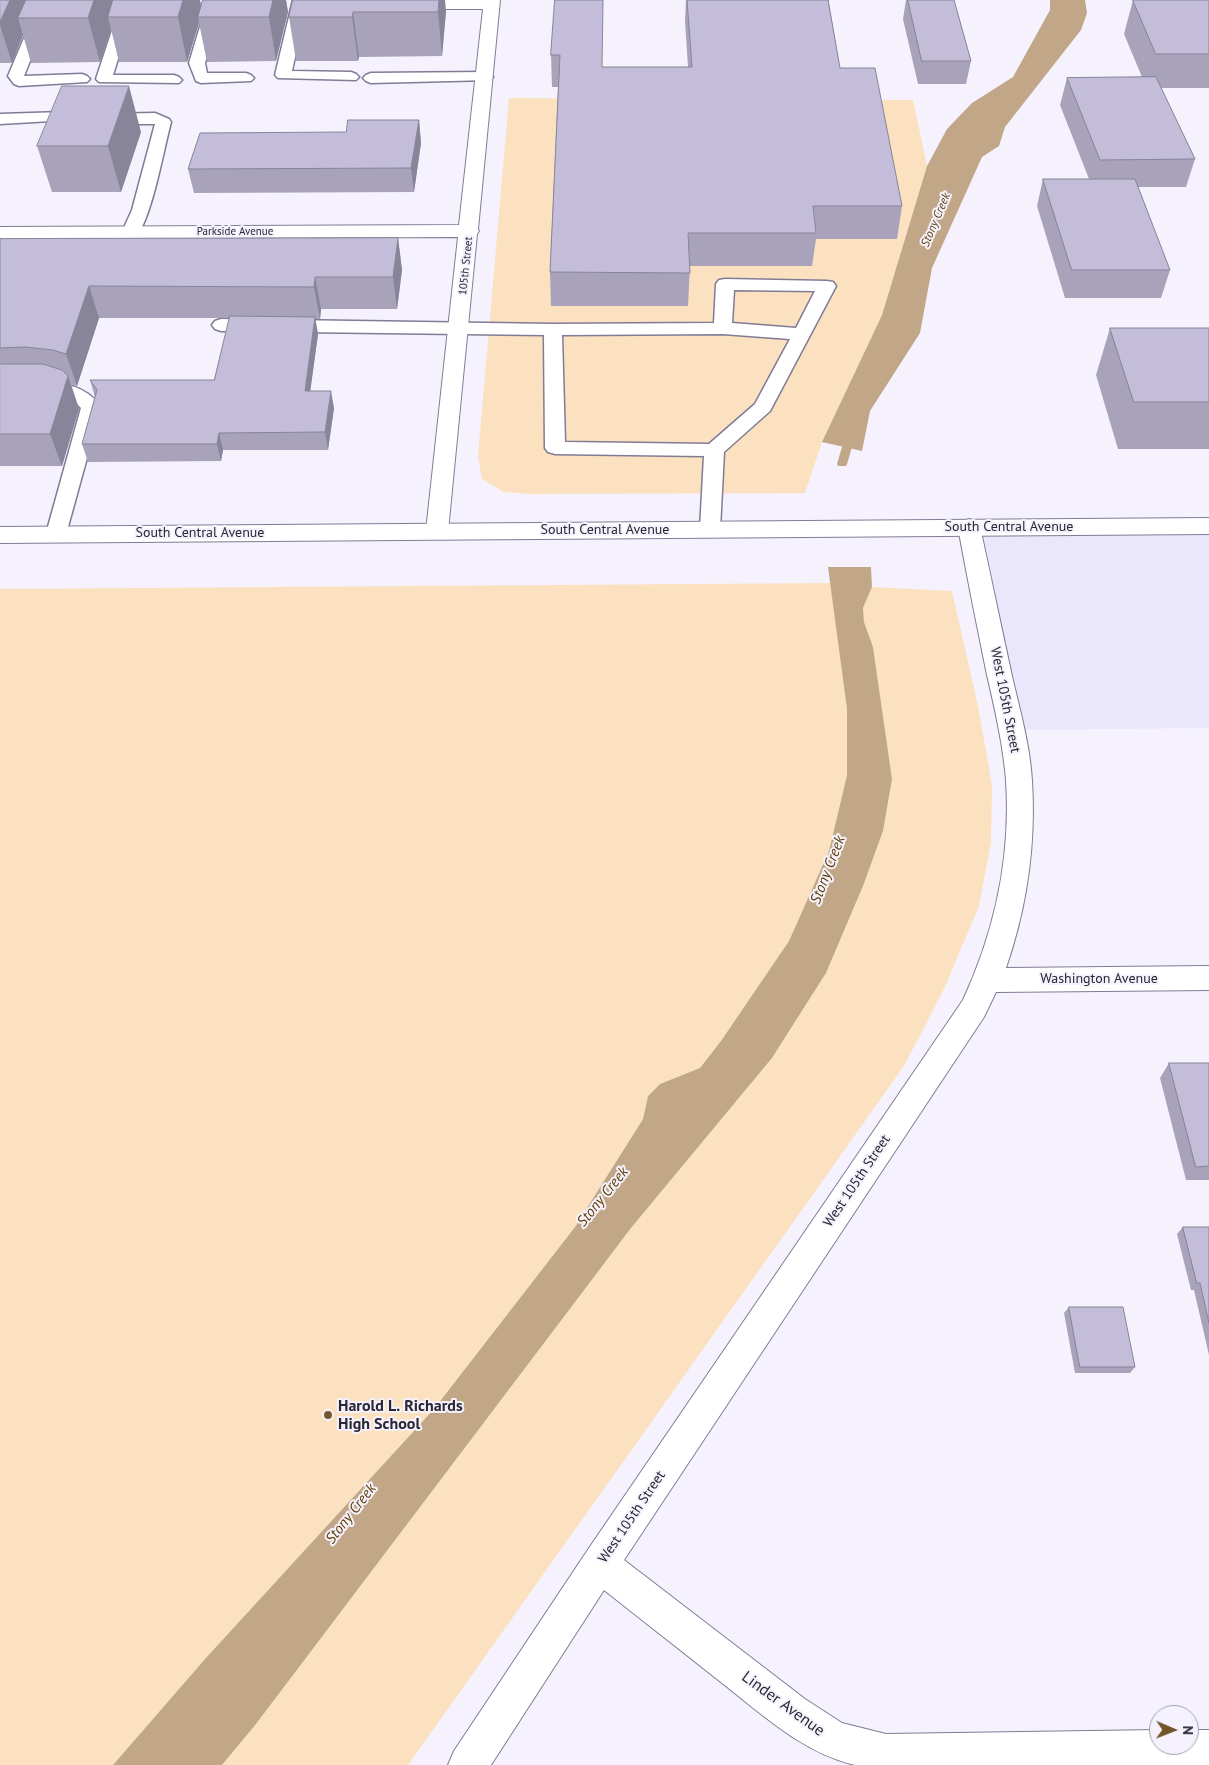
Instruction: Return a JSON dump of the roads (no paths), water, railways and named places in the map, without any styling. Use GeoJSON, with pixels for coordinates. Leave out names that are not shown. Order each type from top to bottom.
{"type":"FeatureCollection","features":[{"type":"Feature","properties":{"kind":"street"},"geometry":{"type":"LineString","coordinates":[[280,5],[300,2],[318,5]]}},
{"type":"Feature","properties":{"kind":"street"},"geometry":{"type":"LineString","coordinates":[[396,4],[492,2]]}},
{"type":"Feature","properties":{"kind":"street","name":"105th Street"},"geometry":{"type":"LineString","coordinates":[[437,531],[470,230],[492,2]]}},
{"type":"Feature","properties":{"kind":"street"},"geometry":{"type":"LineString","coordinates":[[27,6],[46,3],[63,6]]}},
{"type":"Feature","properties":{"kind":"street"},"geometry":{"type":"LineString","coordinates":[[109,6],[128,3],[146,6]]}},
{"type":"Feature","properties":{"kind":"street"},"geometry":{"type":"LineString","coordinates":[[194,5],[214,3],[232,5]]}},
{"type":"Feature","properties":{"kind":"street","name":"Parkside Avenue"},"geometry":{"type":"LineString","coordinates":[[0,233],[470,230]]}},
{"type":"Feature","properties":{"kind":"street","name":"South Central Avenue"},"geometry":{"type":"LineString","coordinates":[[0,535],[1209,526]]}},
{"type":"Feature","properties":{"kind":"street","name":"West 105th Street"},"geometry":{"type":"LineString","coordinates":[[468,1765],[600,1564],[968,1016],[988,980],[1007,922],[1017,869],[1019,804],[1016,747],[969,527]]}},
{"type":"Feature","properties":{"kind":"street","name":"Washington Avenue"},"geometry":{"type":"LineString","coordinates":[[988,980],[1209,978]]}},
{"type":"Feature","properties":{"kind":"street","name":"Linder Avenue"},"geometry":{"type":"LineString","coordinates":[[600,1564],[791,1713],[835,1741],[886,1753],[1209,1749]]}},
{"type":"Feature","properties":{"kind":"lane"},"geometry":{"type":"LineString","coordinates":[[300,2],[283,75],[351,77]]}},
{"type":"Feature","properties":{"kind":"lane"},"geometry":{"type":"LineString","coordinates":[[46,3],[16,76],[19,81],[82,79]]}},
{"type":"Feature","properties":{"kind":"lane"},"geometry":{"type":"LineString","coordinates":[[128,3],[104,78],[174,80]]}},
{"type":"Feature","properties":{"kind":"lane"},"geometry":{"type":"LineString","coordinates":[[214,3],[197,63],[201,78],[246,78]]}},
{"type":"Feature","properties":{"kind":"lane"},"geometry":{"type":"LineString","coordinates":[[371,78],[485,78]]}},
{"type":"Feature","properties":{"kind":"lane"},"geometry":{"type":"LineString","coordinates":[[0,119],[63,117]]}},
{"type":"Feature","properties":{"kind":"lane"},"geometry":{"type":"LineString","coordinates":[[83,119],[155,118],[162,122],[140,210],[131,232]]}},
{"type":"Feature","properties":{"kind":"lane"},"geometry":{"type":"LineString","coordinates":[[553,330],[555,448],[714,450],[763,407],[827,286],[724,284],[723,328]]}},
{"type":"Feature","properties":{"kind":"lane"},"geometry":{"type":"LineString","coordinates":[[221,325],[553,330],[723,328],[802,334]]}},
{"type":"Feature","properties":{"kind":"lane"},"geometry":{"type":"LineString","coordinates":[[0,389],[62,389],[74,392],[86,399],[91,407],[56,534]]}},
{"type":"Feature","properties":{"kind":"lane"},"geometry":{"type":"LineString","coordinates":[[710,529],[714,450]]}},
{"type":"Feature","properties":{"kind":"water"},"geometry":{"type":"Polygon","coordinates":[[[1050,0],[1085,0],[1087,13],[1081,30],[1005,127],[999,146],[982,157],[932,268],[920,333],[870,411],[862,451],[822,442],[882,315],[927,166],[947,129],[972,103],[1013,77],[1050,10],[1050,0]]]}},
{"type":"Feature","properties":{"kind":"water"},"geometry":{"type":"Polygon","coordinates":[[[828,567],[871,567],[872,587],[863,608],[864,622],[873,647],[892,779],[883,831],[863,886],[826,973],[772,1058],[631,1228],[256,1724],[222,1765],[113,1765],[205,1659],[434,1409],[575,1227],[643,1119],[648,1096],[660,1084],[700,1068],[721,1041],[789,941],[829,851],[847,775],[847,709],[828,567]]]}},
{"type":"Feature","properties":{"kind":"waterway","name":"Stony Creek"},"geometry":{"type":"LineString","coordinates":[[842,464],[851,433]]}},
{"type":"Feature","properties":{"kind":"place","name":"Harold L. Richards High School"},"geometry":{"type":"Point","coordinates":[328,1415]}}]}
